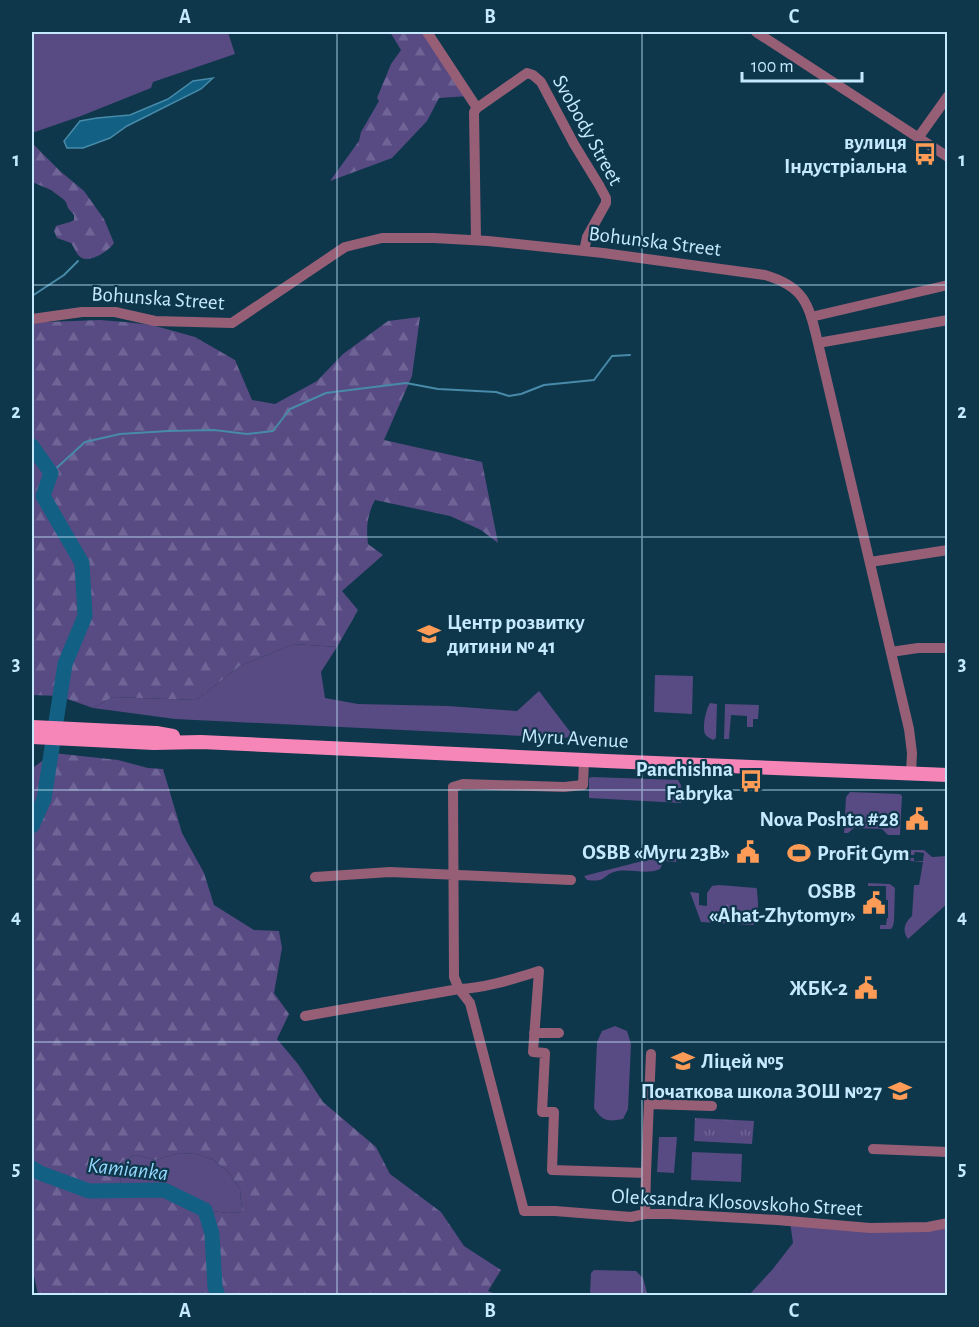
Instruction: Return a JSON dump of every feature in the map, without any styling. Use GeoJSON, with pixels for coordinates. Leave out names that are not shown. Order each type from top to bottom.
{"type":"FeatureCollection","features":[{"type":"Feature","properties":{"kind":"main road","name":"Myru Avenue"},"geometry":{"type":"LineString","coordinates":[[32,727],[201,742],[948,775]]}},
{"type":"Feature","properties":{"kind":"main road","name":"Myru Avenue"},"geometry":{"type":"LineString","coordinates":[[32,737],[155,738]]}},
{"type":"Feature","properties":{"kind":"street"},"geometry":{"type":"LineString","coordinates":[[427,32],[477,108],[474,112],[476,240]]}},
{"type":"Feature","properties":{"kind":"street"},"geometry":{"type":"LineString","coordinates":[[756,32],[948,157]]}},
{"type":"Feature","properties":{"kind":"street","name":"Svobody Street"},"geometry":{"type":"LineString","coordinates":[[477,108],[527,73],[542,82],[557,113],[606,198],[606,203],[587,237],[584,251]]}},
{"type":"Feature","properties":{"kind":"street"},"geometry":{"type":"LineString","coordinates":[[918,138],[948,96]]}},
{"type":"Feature","properties":{"kind":"street","name":"Bohunska Street"},"geometry":{"type":"LineString","coordinates":[[32,319],[82,312],[115,312],[155,321],[232,323],[345,247],[382,238],[476,240],[584,251],[765,275],[785,283],[801,295],[812,317],[909,729],[912,753],[911,773]]}},
{"type":"Feature","properties":{"kind":"street"},"geometry":{"type":"LineString","coordinates":[[812,317],[948,285]]}},
{"type":"Feature","properties":{"kind":"street"},"geometry":{"type":"LineString","coordinates":[[818,343],[948,320]]}},
{"type":"Feature","properties":{"kind":"street"},"geometry":{"type":"LineString","coordinates":[[870,562],[948,550]]}},
{"type":"Feature","properties":{"kind":"street"},"geometry":{"type":"LineString","coordinates":[[891,652],[918,648],[948,648]]}},
{"type":"Feature","properties":{"kind":"street"},"geometry":{"type":"LineString","coordinates":[[459,989],[454,977],[453,787],[463,784],[564,787],[583,785],[584,760]]}},
{"type":"Feature","properties":{"kind":"street"},"geometry":{"type":"LineString","coordinates":[[315,877],[390,872],[571,880]]}},
{"type":"Feature","properties":{"kind":"street"},"geometry":{"type":"LineString","coordinates":[[305,1016],[459,989],[471,989],[539,972],[533,1052],[545,1053],[542,1112],[554,1112],[552,1170],[646,1173]]}},
{"type":"Feature","properties":{"kind":"street","name":"Oleksandra Klosovskoho Street"},"geometry":{"type":"LineString","coordinates":[[459,989],[470,1003],[524,1211],[631,1217],[645,1214],[670,1214],[870,1228],[928,1227],[948,1223]]}},
{"type":"Feature","properties":{"kind":"street"},"geometry":{"type":"LineString","coordinates":[[534,1033],[559,1032]]}},
{"type":"Feature","properties":{"kind":"street"},"geometry":{"type":"LineString","coordinates":[[645,1214],[651,1054]]}},
{"type":"Feature","properties":{"kind":"street"},"geometry":{"type":"LineString","coordinates":[[649,1104],[712,1106]]}},
{"type":"Feature","properties":{"kind":"street"},"geometry":{"type":"LineString","coordinates":[[873,1149],[948,1152]]}},
{"type":"Feature","properties":{"kind":"green space"},"geometry":{"type":"Polygon","coordinates":[[[32,32],[228,32],[235,54],[153,82],[151,88],[32,133],[32,32]]]}},
{"type":"Feature","properties":{"kind":"green space"},"geometry":{"type":"Polygon","coordinates":[[[390,32],[427,32],[469,96],[439,98],[427,121],[392,158],[330,181],[359,141],[361,132],[379,101],[377,98],[391,64],[401,50],[390,32]]]}},
{"type":"Feature","properties":{"kind":"green space"},"geometry":{"type":"Polygon","coordinates":[[[32,143],[84,191],[104,219],[114,243],[108,250],[93,258],[83,258],[78,255],[71,243],[57,238],[54,231],[56,226],[74,220],[74,215],[63,199],[51,190],[32,182],[32,143]]]}},
{"type":"Feature","properties":{"kind":"green space"},"geometry":{"type":"Polygon","coordinates":[[[420,317],[412,376],[384,440],[482,462],[498,543],[481,530],[450,516],[375,500],[368,522],[368,544],[383,555],[342,591],[358,610],[337,647],[294,644],[240,666],[196,700],[113,697],[93,708],[59,696],[32,695],[32,320],[125,322],[152,325],[195,337],[235,360],[252,400],[275,404],[317,381],[343,354],[388,321],[420,317]]]}},
{"type":"Feature","properties":{"kind":"green space"},"geometry":{"type":"Polygon","coordinates":[[[294,644],[337,647],[321,672],[325,698],[358,704],[448,706],[517,711],[539,691],[571,736],[565,738],[175,719],[93,708],[113,697],[196,700],[240,666],[294,644]]]}},
{"type":"Feature","properties":{"kind":"green space"},"geometry":{"type":"Polygon","coordinates":[[[655,675],[693,676],[692,714],[654,712],[655,675]]]}},
{"type":"Feature","properties":{"kind":"green space"},"geometry":{"type":"Polygon","coordinates":[[[710,703],[717,704],[716,738],[713,740],[704,731],[710,703]]]}},
{"type":"Feature","properties":{"kind":"green space"},"geometry":{"type":"Polygon","coordinates":[[[725,704],[759,705],[758,719],[753,719],[753,727],[747,727],[747,716],[731,715],[729,739],[724,739],[725,704]]]}},
{"type":"Feature","properties":{"kind":"green space"},"geometry":{"type":"Polygon","coordinates":[[[53,753],[118,760],[148,768],[163,769],[182,833],[204,873],[214,905],[254,930],[279,931],[282,948],[274,993],[289,1014],[277,1039],[298,1064],[323,1102],[376,1147],[390,1174],[441,1212],[464,1246],[501,1270],[488,1291],[498,1295],[38,1295],[32,1266],[32,767],[53,753]],[[180,1153],[155,1160],[135,1155],[121,1162],[120,1190],[164,1190],[205,1210],[242,1212],[240,1189],[228,1172],[214,1160],[197,1154],[180,1153]]]}},
{"type":"Feature","properties":{"kind":"green space"},"geometry":{"type":"Polygon","coordinates":[[[589,778],[678,780],[681,785],[681,803],[589,798],[589,778]]]}},
{"type":"Feature","properties":{"kind":"green space"},"geometry":{"type":"Polygon","coordinates":[[[850,792],[900,794],[902,796],[900,835],[888,835],[882,829],[854,828],[844,833],[846,797],[850,792]]]}},
{"type":"Feature","properties":{"kind":"green space"},"geometry":{"type":"Polygon","coordinates":[[[911,850],[924,850],[932,857],[947,856],[948,903],[908,939],[905,927],[912,916],[914,885],[919,885],[923,862],[910,861],[910,858],[914,858],[914,861],[923,861],[924,853],[915,852],[911,855],[911,850]]]}},
{"type":"Feature","properties":{"kind":"green space"},"geometry":{"type":"Polygon","coordinates":[[[658,857],[677,858],[676,862],[664,861],[660,869],[655,871],[618,871],[598,880],[587,880],[584,876],[658,857]]]}},
{"type":"Feature","properties":{"kind":"green space"},"geometry":{"type":"Polygon","coordinates":[[[868,883],[890,884],[895,888],[894,921],[891,929],[880,929],[880,925],[886,925],[888,918],[886,886],[868,886],[868,883]]]}},
{"type":"Feature","properties":{"kind":"green space"},"geometry":{"type":"Polygon","coordinates":[[[712,886],[756,888],[757,922],[753,925],[701,922],[690,892],[699,893],[699,905],[707,906],[707,893],[712,886]]]}},
{"type":"Feature","properties":{"kind":"green space"},"geometry":{"type":"Polygon","coordinates":[[[711,896],[750,897],[750,922],[713,919],[711,896]]]}},
{"type":"Feature","properties":{"kind":"green space"},"geometry":{"type":"Polygon","coordinates":[[[615,1026],[627,1031],[631,1044],[628,1109],[623,1119],[609,1120],[600,1116],[594,1108],[597,1042],[602,1031],[615,1026]]]}},
{"type":"Feature","properties":{"kind":"green space"},"geometry":{"type":"Polygon","coordinates":[[[695,1118],[754,1121],[752,1144],[694,1141],[695,1118]]]}},
{"type":"Feature","properties":{"kind":"green space"},"geometry":{"type":"Polygon","coordinates":[[[659,1137],[677,1137],[674,1173],[657,1172],[659,1137]]]}},
{"type":"Feature","properties":{"kind":"green space"},"geometry":{"type":"Polygon","coordinates":[[[692,1152],[742,1154],[741,1182],[691,1180],[692,1152]]]}},
{"type":"Feature","properties":{"kind":"green space"},"geometry":{"type":"Polygon","coordinates":[[[180,1153],[197,1154],[214,1160],[228,1172],[240,1189],[242,1212],[205,1210],[164,1190],[120,1190],[121,1162],[135,1155],[155,1160],[180,1153]]]}},
{"type":"Feature","properties":{"kind":"green space"},"geometry":{"type":"Polygon","coordinates":[[[790,1222],[870,1228],[947,1223],[947,1295],[748,1296],[793,1243],[790,1222]]]}},
{"type":"Feature","properties":{"kind":"green space"},"geometry":{"type":"Polygon","coordinates":[[[594,1270],[636,1271],[643,1278],[647,1293],[593,1295],[590,1292],[591,1273],[594,1270]]]}},
{"type":"Feature","properties":{"kind":"water"},"geometry":{"type":"Polygon","coordinates":[[[213,78],[201,89],[127,126],[110,138],[83,148],[67,148],[64,141],[80,121],[130,115],[168,99],[193,81],[213,78]]]}},
{"type":"Feature","properties":{"kind":"waterway"},"geometry":{"type":"LineString","coordinates":[[32,296],[64,275],[78,261]]}},
{"type":"Feature","properties":{"kind":"waterway"},"geometry":{"type":"LineString","coordinates":[[51,473],[85,442],[120,434],[214,430],[247,434],[273,431],[290,409],[326,393],[406,383],[438,389],[496,392],[509,396],[544,385],[594,380],[612,356],[630,355]]}},
{"type":"Feature","properties":{"kind":"waterway","name":"Kamianka"},"geometry":{"type":"LineString","coordinates":[[32,446],[51,473],[43,496],[82,563],[85,616],[65,664],[44,799],[32,826]]}},
{"type":"Feature","properties":{"kind":"waterway","name":"Kamianka"},"geometry":{"type":"LineString","coordinates":[[32,1168],[89,1191],[164,1190],[205,1210],[212,1234],[215,1287],[218,1296]]}},
{"type":"Feature","properties":{"kind":"place","name":"вулиця Індустріальна"},"geometry":{"type":"Point","coordinates":[925,154]}},
{"type":"Feature","properties":{"kind":"place","name":"Центр розвитку дитини № 41"},"geometry":{"type":"Point","coordinates":[429,634]}},
{"type":"Feature","properties":{"kind":"place","name":"Panchishna Fabryka"},"geometry":{"type":"Point","coordinates":[751,781]}},
{"type":"Feature","properties":{"kind":"place","name":"Nova Poshta #28"},"geometry":{"type":"Point","coordinates":[917,819]}},
{"type":"Feature","properties":{"kind":"place","name":"OSBB «Myru 23B»"},"geometry":{"type":"Point","coordinates":[748,852]}},
{"type":"Feature","properties":{"kind":"place","name":"ProFit Gym"},"geometry":{"type":"Point","coordinates":[799,853]}},
{"type":"Feature","properties":{"kind":"place","name":"OSBB «Ahat-Zhytomyr»"},"geometry":{"type":"Point","coordinates":[874,903]}},
{"type":"Feature","properties":{"kind":"place","name":"ЖБК-2"},"geometry":{"type":"Point","coordinates":[866,988]}},
{"type":"Feature","properties":{"kind":"place","name":"Ліцей №5"},"geometry":{"type":"Point","coordinates":[683,1061]}},
{"type":"Feature","properties":{"kind":"place","name":"Початкова школа ЗОШ №27"},"geometry":{"type":"Point","coordinates":[900,1091]}}]}
